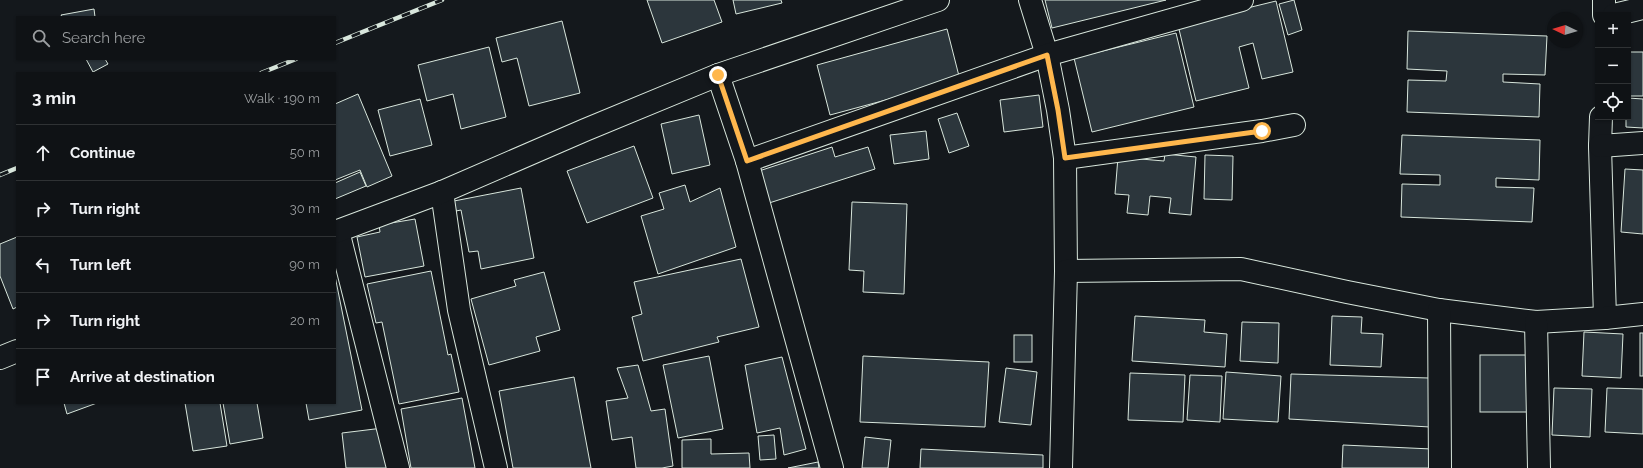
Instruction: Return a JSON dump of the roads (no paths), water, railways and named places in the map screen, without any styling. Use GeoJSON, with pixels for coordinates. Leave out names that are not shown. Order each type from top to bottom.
{"type":"FeatureCollection","features":[{"type":"Feature","properties":{"kind":"street"},"geometry":{"type":"LineString","coordinates":[[398,468],[336,232],[442,192],[584,130],[718,75],[938,0]]}},
{"type":"Feature","properties":{"kind":"street"},"geometry":{"type":"LineString","coordinates":[[1030,0],[1047,55],[1058,110],[1065,158],[1066,271],[1061,468]]}},
{"type":"Feature","properties":{"kind":"street"},"geometry":{"type":"LineString","coordinates":[[747,161],[1047,55],[1242,0]]}},
{"type":"Feature","properties":{"kind":"street"},"geometry":{"type":"LineString","coordinates":[[1604,0],[1604,12]]}},
{"type":"Feature","properties":{"kind":"street"},"geometry":{"type":"LineString","coordinates":[[1626,12],[1643,8]]}},
{"type":"Feature","properties":{"kind":"street"},"geometry":{"type":"LineString","coordinates":[[718,75],[747,161],[832,468]]}},
{"type":"Feature","properties":{"kind":"street"},"geometry":{"type":"LineString","coordinates":[[1601,120],[1600,146],[1605,318]]}},
{"type":"Feature","properties":{"kind":"street"},"geometry":{"type":"LineString","coordinates":[[1065,158],[1262,131],[1294,125]]}},
{"type":"Feature","properties":{"kind":"street"},"geometry":{"type":"LineString","coordinates":[[1600,146],[1643,143]]}},
{"type":"Feature","properties":{"kind":"street"},"geometry":{"type":"LineString","coordinates":[[442,192],[459,310],[496,468]]}},
{"type":"Feature","properties":{"kind":"street"},"geometry":{"type":"LineString","coordinates":[[1066,271],[1241,269],[1439,310],[1536,322],[1643,314]]}},
{"type":"Feature","properties":{"kind":"street"},"geometry":{"type":"LineString","coordinates":[[1439,310],[1440,468]]}},
{"type":"Feature","properties":{"kind":"street"},"geometry":{"type":"LineString","coordinates":[[1536,322],[1539,468]]}},
{"type":"Feature","properties":{"kind":"street"},"geometry":{"type":"LineString","coordinates":[[0,358],[16,351]]}},
{"type":"Feature","properties":{"kind":"railway"},"geometry":{"type":"LineString","coordinates":[[336,43],[442,0]]}},
{"type":"Feature","properties":{"kind":"railway"},"geometry":{"type":"LineString","coordinates":[[264,72],[294,60]]}},
{"type":"Feature","properties":{"kind":"railway"},"geometry":{"type":"LineString","coordinates":[[0,175],[16,168]]}}]}
